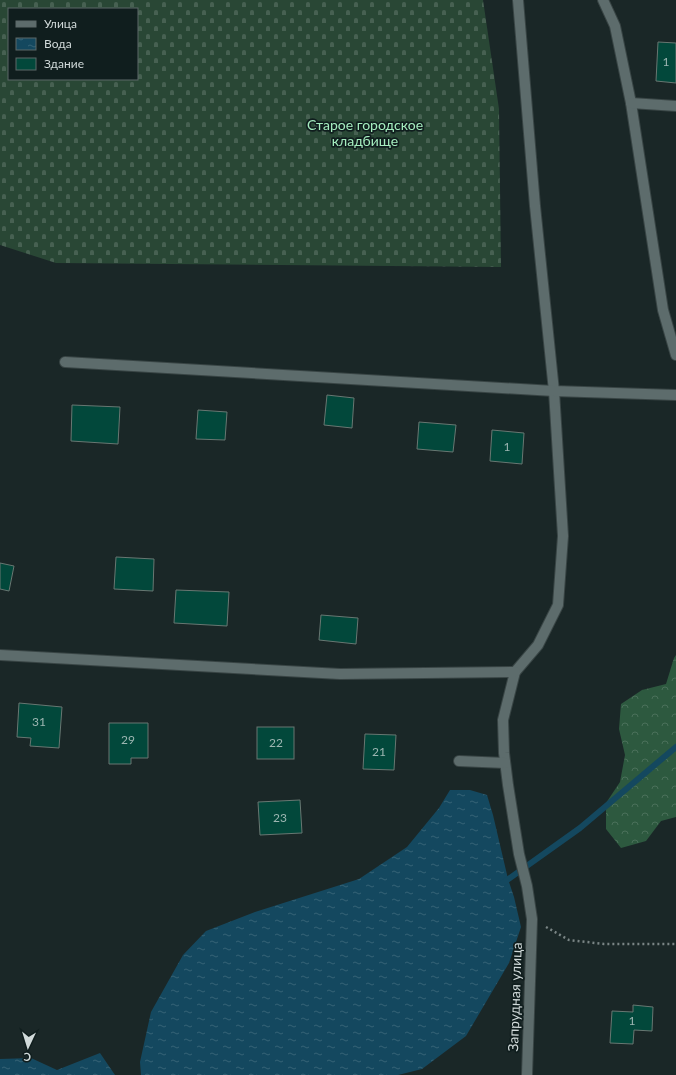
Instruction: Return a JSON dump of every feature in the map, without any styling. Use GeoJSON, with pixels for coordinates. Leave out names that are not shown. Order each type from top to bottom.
{"type":"FeatureCollection","features":[{"type":"Feature","properties":{"kind":"street"},"geometry":{"type":"LineString","coordinates":[[0,655],[340,674],[515,672],[538,645],[558,605],[563,536],[554,391],[535,206],[518,0]]}},
{"type":"Feature","properties":{"kind":"street"},"geometry":{"type":"LineString","coordinates":[[604,0],[615,26],[631,103],[663,310],[676,356]]}},
{"type":"Feature","properties":{"kind":"street"},"geometry":{"type":"LineString","coordinates":[[631,103],[676,106]]}},
{"type":"Feature","properties":{"kind":"street"},"geometry":{"type":"LineString","coordinates":[[66,362],[554,391],[676,395]]}},
{"type":"Feature","properties":{"kind":"street","name":"Запрудная улица"},"geometry":{"type":"LineString","coordinates":[[515,672],[503,720],[505,763],[508,785],[519,854],[527,886],[532,919],[527,1075]]}},
{"type":"Feature","properties":{"kind":"street"},"geometry":{"type":"LineString","coordinates":[[459,761],[505,763]]}},
{"type":"Feature","properties":{"kind":"path"},"geometry":{"type":"LineString","coordinates":[[532,919],[569,940],[604,944],[676,944]]}},
{"type":"Feature","properties":{"kind":"green space","name":"Старое городское кладбище"},"geometry":{"type":"Polygon","coordinates":[[[0,0],[483,0],[499,109],[501,267],[56,263],[0,245],[0,0]]]}},
{"type":"Feature","properties":{"kind":"green space"},"geometry":{"type":"Polygon","coordinates":[[[676,655],[676,817],[661,821],[646,841],[621,848],[606,829],[606,803],[620,782],[625,755],[619,729],[621,704],[642,690],[666,684],[676,655]]]}},
{"type":"Feature","properties":{"kind":"water"},"geometry":{"type":"Polygon","coordinates":[[[450,790],[470,790],[487,795],[521,927],[509,963],[466,1036],[422,1069],[398,1075],[141,1075],[140,1062],[151,1012],[183,955],[206,931],[255,912],[359,879],[407,847],[439,808],[450,790]]]}},
{"type":"Feature","properties":{"kind":"water"},"geometry":{"type":"Polygon","coordinates":[[[100,1053],[115,1075],[0,1075],[0,1059],[31,1058],[57,1070],[100,1053]]]}},
{"type":"Feature","properties":{"kind":"building"},"geometry":{"type":"Polygon","coordinates":[[[658,42],[676,43],[676,83],[656,81],[658,42]]]}},
{"type":"Feature","properties":{"kind":"building"},"geometry":{"type":"Polygon","coordinates":[[[327,395],[354,398],[352,428],[324,425],[327,395]]]}},
{"type":"Feature","properties":{"kind":"building"},"geometry":{"type":"Polygon","coordinates":[[[72,405],[120,407],[118,444],[71,441],[72,405]]]}},
{"type":"Feature","properties":{"kind":"building"},"geometry":{"type":"Polygon","coordinates":[[[198,410],[227,412],[225,440],[196,439],[198,410]]]}},
{"type":"Feature","properties":{"kind":"building"},"geometry":{"type":"Polygon","coordinates":[[[419,422],[456,425],[453,452],[417,449],[419,422]]]}},
{"type":"Feature","properties":{"kind":"building"},"geometry":{"type":"Polygon","coordinates":[[[492,430],[524,433],[522,464],[490,461],[492,430]]]}},
{"type":"Feature","properties":{"kind":"building"},"geometry":{"type":"Polygon","coordinates":[[[116,557],[154,559],[153,591],[114,589],[116,557]]]}},
{"type":"Feature","properties":{"kind":"building"},"geometry":{"type":"Polygon","coordinates":[[[0,563],[14,566],[9,591],[0,589],[0,563]]]}},
{"type":"Feature","properties":{"kind":"building"},"geometry":{"type":"Polygon","coordinates":[[[176,590],[229,592],[227,626],[174,623],[176,590]]]}},
{"type":"Feature","properties":{"kind":"building"},"geometry":{"type":"Polygon","coordinates":[[[321,615],[358,618],[356,644],[319,640],[321,615]]]}},
{"type":"Feature","properties":{"kind":"building"},"geometry":{"type":"Polygon","coordinates":[[[19,703],[62,707],[59,748],[30,746],[31,738],[17,737],[19,703]]]}},
{"type":"Feature","properties":{"kind":"building"},"geometry":{"type":"Polygon","coordinates":[[[109,723],[148,723],[148,758],[131,758],[131,764],[109,764],[109,723]]]}},
{"type":"Feature","properties":{"kind":"building"},"geometry":{"type":"Polygon","coordinates":[[[257,727],[294,727],[294,759],[257,759],[257,727]]]}},
{"type":"Feature","properties":{"kind":"building"},"geometry":{"type":"Polygon","coordinates":[[[365,734],[396,735],[394,770],[363,769],[365,734]]]}},
{"type":"Feature","properties":{"kind":"building"},"geometry":{"type":"Polygon","coordinates":[[[300,800],[302,833],[260,835],[258,802],[300,800]]]}},
{"type":"Feature","properties":{"kind":"building"},"geometry":{"type":"Polygon","coordinates":[[[633,1005],[653,1007],[652,1031],[634,1030],[633,1044],[610,1043],[612,1011],[633,1012],[633,1005]]]}},
{"type":"Feature","properties":{"kind":"waterway"},"geometry":{"type":"LineString","coordinates":[[503,883],[580,828],[676,747]]}}]}
